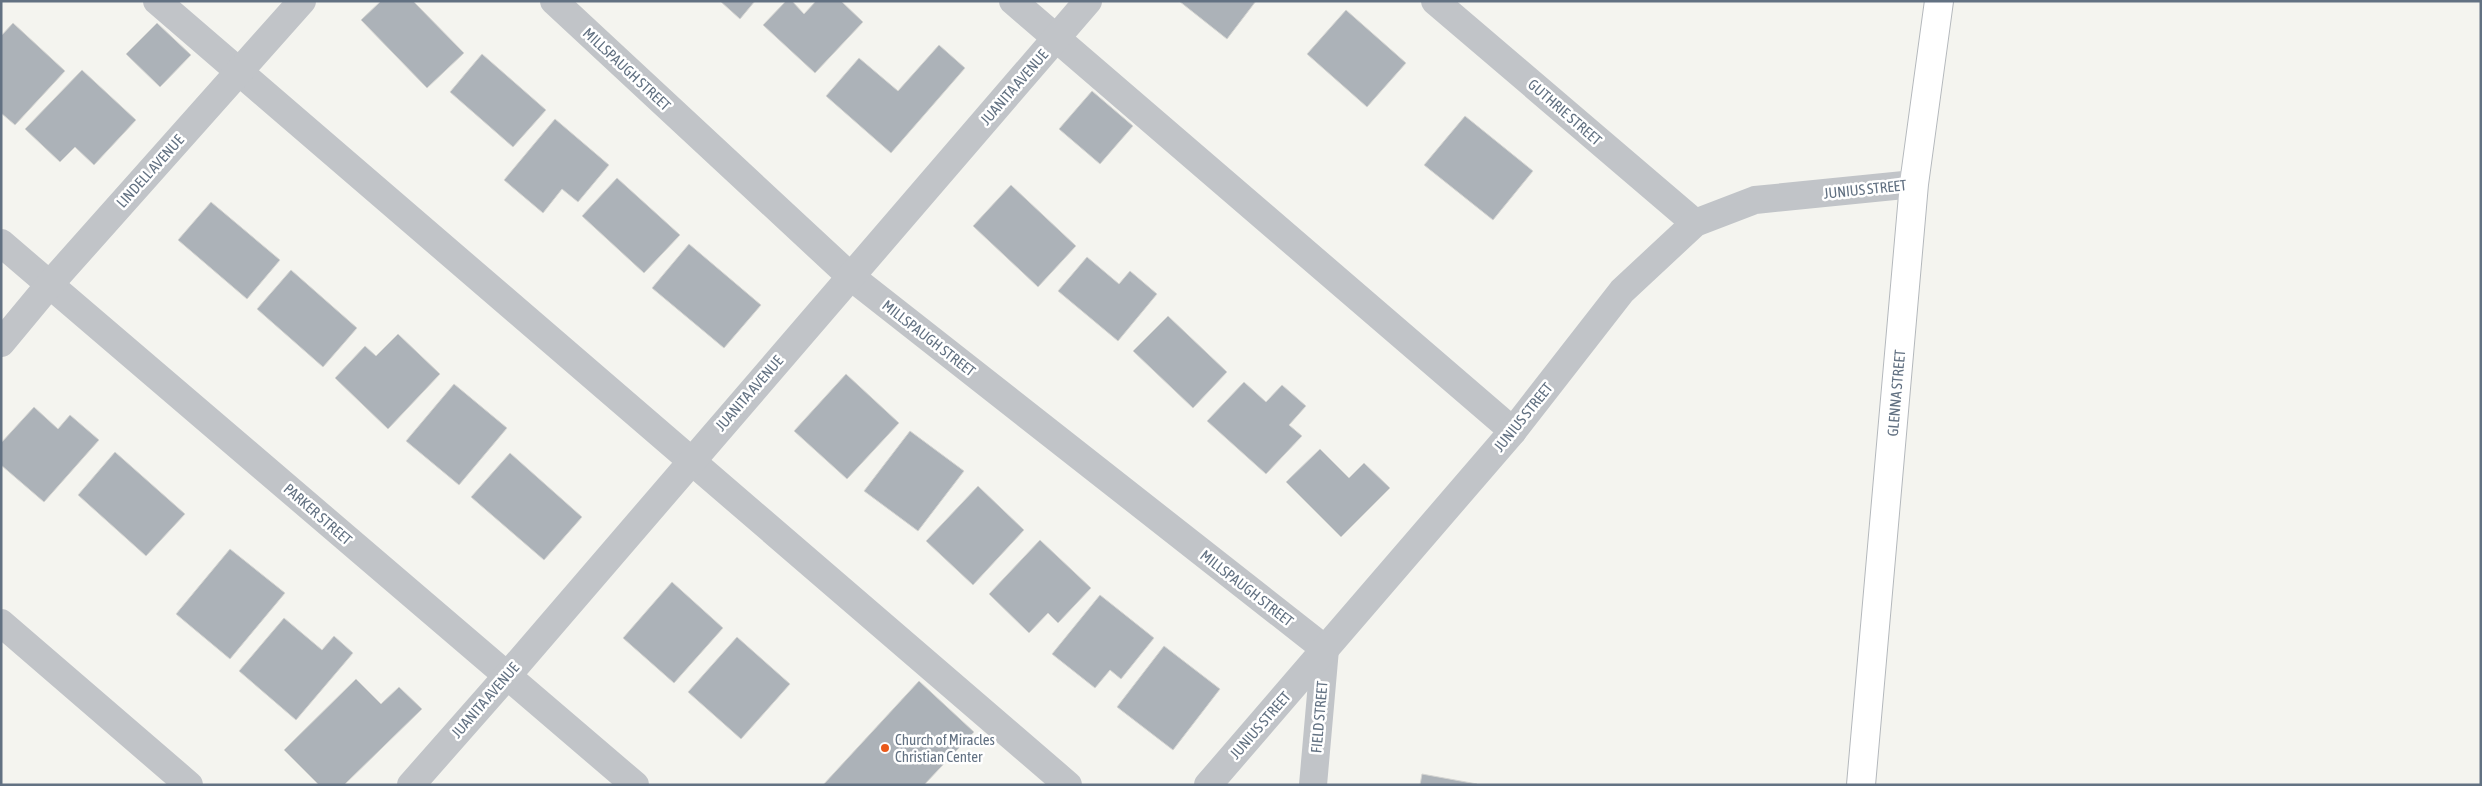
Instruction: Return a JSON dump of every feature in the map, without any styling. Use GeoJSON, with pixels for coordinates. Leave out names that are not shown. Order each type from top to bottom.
{"type":"FeatureCollection","features":[{"type":"Feature","properties":{"kind":"main road","name":"GLENNA STREET"},"geometry":{"type":"LineString","coordinates":[[1861,785],[1914,184],[1939,1]]}},
{"type":"Feature","properties":{"kind":"street"},"geometry":{"type":"LineString","coordinates":[[156,1],[1068,785]]}},
{"type":"Feature","properties":{"kind":"street","name":"LINDELL AVENUE"},"geometry":{"type":"LineString","coordinates":[[1,342],[50,284],[302,1]]}},
{"type":"Feature","properties":{"kind":"street","name":"MILLSPAUGH STREET"},"geometry":{"type":"LineString","coordinates":[[554,1],[850,276],[1325,649]]}},
{"type":"Feature","properties":{"kind":"street"},"geometry":{"type":"LineString","coordinates":[[1013,1],[1513,432]]}},
{"type":"Feature","properties":{"kind":"street","name":"JUANITA AVENUE"},"geometry":{"type":"LineString","coordinates":[[411,785],[1088,1]]}},
{"type":"Feature","properties":{"kind":"street","name":"GUTHRIE STREET"},"geometry":{"type":"LineString","coordinates":[[1436,1],[1695,223]]}},
{"type":"Feature","properties":{"kind":"street","name":"JUNIUS STREET"},"geometry":{"type":"LineString","coordinates":[[1208,785],[1513,432],[1622,291],[1695,223],[1755,200],[1914,184]]}},
{"type":"Feature","properties":{"kind":"street","name":"PARKER STREET"},"geometry":{"type":"LineString","coordinates":[[1,243],[635,785]]}},
{"type":"Feature","properties":{"kind":"street"},"geometry":{"type":"LineString","coordinates":[[1,623],[189,785]]}},
{"type":"Feature","properties":{"kind":"street","name":"FIELD STREET"},"geometry":{"type":"LineString","coordinates":[[1313,785],[1325,649]]}},
{"type":"Feature","properties":{"kind":"building"},"geometry":{"type":"Polygon","coordinates":[[[381,1],[413,1],[464,53],[427,88],[361,20],[381,1]]]}},
{"type":"Feature","properties":{"kind":"building"},"geometry":{"type":"Polygon","coordinates":[[[720,1],[755,1],[740,19],[720,1]]]}},
{"type":"Feature","properties":{"kind":"building"},"geometry":{"type":"Polygon","coordinates":[[[786,1],[792,1],[804,14],[816,1],[841,1],[863,22],[815,73],[763,25],[786,1]]]}},
{"type":"Feature","properties":{"kind":"building"},"geometry":{"type":"Polygon","coordinates":[[[1179,1],[1256,1],[1227,39],[1179,1]]]}},
{"type":"Feature","properties":{"kind":"building"},"geometry":{"type":"Polygon","coordinates":[[[1346,10],[1406,63],[1367,107],[1307,54],[1346,10]]]}},
{"type":"Feature","properties":{"kind":"building"},"geometry":{"type":"Polygon","coordinates":[[[13,23],[65,71],[15,125],[1,113],[1,36],[13,23]]]}},
{"type":"Feature","properties":{"kind":"building"},"geometry":{"type":"Polygon","coordinates":[[[157,23],[191,55],[160,87],[126,54],[157,23]]]}},
{"type":"Feature","properties":{"kind":"building"},"geometry":{"type":"Polygon","coordinates":[[[939,45],[965,68],[891,153],[826,96],[859,58],[898,91],[939,45]]]}},
{"type":"Feature","properties":{"kind":"building"},"geometry":{"type":"Polygon","coordinates":[[[482,54],[546,110],[513,147],[450,92],[482,54]]]}},
{"type":"Feature","properties":{"kind":"building"},"geometry":{"type":"Polygon","coordinates":[[[82,70],[136,120],[94,165],[75,147],[60,162],[25,129],[82,70]]]}},
{"type":"Feature","properties":{"kind":"building"},"geometry":{"type":"Polygon","coordinates":[[[1092,91],[1133,126],[1100,164],[1059,129],[1092,91]]]}},
{"type":"Feature","properties":{"kind":"building"},"geometry":{"type":"Polygon","coordinates":[[[1465,116],[1533,171],[1493,220],[1424,165],[1465,116]]]}},
{"type":"Feature","properties":{"kind":"building"},"geometry":{"type":"Polygon","coordinates":[[[555,119],[609,165],[578,202],[562,189],[543,213],[504,180],[555,119]]]}},
{"type":"Feature","properties":{"kind":"building"},"geometry":{"type":"Polygon","coordinates":[[[617,178],[680,235],[644,273],[582,216],[617,178]]]}},
{"type":"Feature","properties":{"kind":"building"},"geometry":{"type":"Polygon","coordinates":[[[1011,185],[1076,246],[1038,287],[973,226],[1011,185]]]}},
{"type":"Feature","properties":{"kind":"building"},"geometry":{"type":"Polygon","coordinates":[[[211,202],[280,260],[247,299],[178,240],[211,202]]]}},
{"type":"Feature","properties":{"kind":"building"},"geometry":{"type":"Polygon","coordinates":[[[689,244],[761,305],[724,348],[652,288],[689,244]]]}},
{"type":"Feature","properties":{"kind":"building"},"geometry":{"type":"Polygon","coordinates":[[[1087,257],[1119,284],[1130,271],[1157,294],[1118,341],[1058,291],[1087,257]]]}},
{"type":"Feature","properties":{"kind":"building"},"geometry":{"type":"Polygon","coordinates":[[[291,270],[357,328],[323,367],[257,309],[291,270]]]}},
{"type":"Feature","properties":{"kind":"building"},"geometry":{"type":"Polygon","coordinates":[[[1168,316],[1227,372],[1193,408],[1133,351],[1168,316]]]}},
{"type":"Feature","properties":{"kind":"building"},"geometry":{"type":"Polygon","coordinates":[[[398,334],[440,374],[388,429],[335,378],[365,346],[376,356],[398,334]]]}},
{"type":"Feature","properties":{"kind":"building"},"geometry":{"type":"Polygon","coordinates":[[[846,374],[899,423],[847,479],[794,431],[846,374]]]}},
{"type":"Feature","properties":{"kind":"building"},"geometry":{"type":"Polygon","coordinates":[[[1244,382],[1266,402],[1282,385],[1306,406],[1289,425],[1302,436],[1266,474],[1207,421],[1244,382]]]}},
{"type":"Feature","properties":{"kind":"building"},"geometry":{"type":"Polygon","coordinates":[[[454,384],[507,428],[459,485],[406,441],[454,384]]]}},
{"type":"Feature","properties":{"kind":"building"},"geometry":{"type":"Polygon","coordinates":[[[34,407],[58,429],[70,415],[99,440],[44,502],[1,465],[1,443],[34,407]]]}},
{"type":"Feature","properties":{"kind":"building"},"geometry":{"type":"Polygon","coordinates":[[[910,431],[964,471],[918,531],[864,491],[910,431]]]}},
{"type":"Feature","properties":{"kind":"building"},"geometry":{"type":"Polygon","coordinates":[[[1320,449],[1349,478],[1364,463],[1390,488],[1341,537],[1286,482],[1320,449]]]}},
{"type":"Feature","properties":{"kind":"building"},"geometry":{"type":"Polygon","coordinates":[[[115,452],[185,514],[146,556],[78,495],[115,452]]]}},
{"type":"Feature","properties":{"kind":"building"},"geometry":{"type":"Polygon","coordinates":[[[510,453],[582,517],[544,560],[471,497],[510,453]]]}},
{"type":"Feature","properties":{"kind":"building"},"geometry":{"type":"Polygon","coordinates":[[[978,486],[1024,530],[973,585],[926,541],[978,486]]]}},
{"type":"Feature","properties":{"kind":"building"},"geometry":{"type":"Polygon","coordinates":[[[1040,540],[1091,588],[1058,623],[1048,613],[1029,633],[989,594],[1040,540]]]}},
{"type":"Feature","properties":{"kind":"building"},"geometry":{"type":"Polygon","coordinates":[[[230,549],[285,593],[230,659],[176,614],[230,549]]]}},
{"type":"Feature","properties":{"kind":"building"},"geometry":{"type":"Polygon","coordinates":[[[672,582],[723,628],[674,683],[623,638],[672,582]]]}},
{"type":"Feature","properties":{"kind":"building"},"geometry":{"type":"Polygon","coordinates":[[[1100,595],[1154,638],[1121,679],[1110,670],[1095,688],[1052,654],[1100,595]]]}},
{"type":"Feature","properties":{"kind":"building"},"geometry":{"type":"Polygon","coordinates":[[[284,618],[322,650],[334,636],[353,653],[296,720],[239,671],[284,618]]]}},
{"type":"Feature","properties":{"kind":"building"},"geometry":{"type":"Polygon","coordinates":[[[737,637],[790,684],[741,739],[688,692],[737,637]]]}},
{"type":"Feature","properties":{"kind":"building"},"geometry":{"type":"Polygon","coordinates":[[[1164,646],[1220,689],[1173,750],[1117,707],[1164,646]]]}},
{"type":"Feature","properties":{"kind":"building"},"geometry":{"type":"Polygon","coordinates":[[[356,679],[381,704],[399,687],[422,709],[344,785],[319,785],[284,750],[356,679]]]}},
{"type":"Feature","properties":{"kind":"building"},"geometry":{"type":"Polygon","coordinates":[[[919,681],[974,732],[924,785],[823,785],[919,681]]]}},
{"type":"Feature","properties":{"kind":"building"},"geometry":{"type":"Polygon","coordinates":[[[1422,774],[1477,784],[1477,785],[1420,785],[1422,774]]]}},
{"type":"Feature","properties":{"kind":"place","name":"Church of Miracles Christian Center"},"geometry":{"type":"Point","coordinates":[885,748]}}]}
